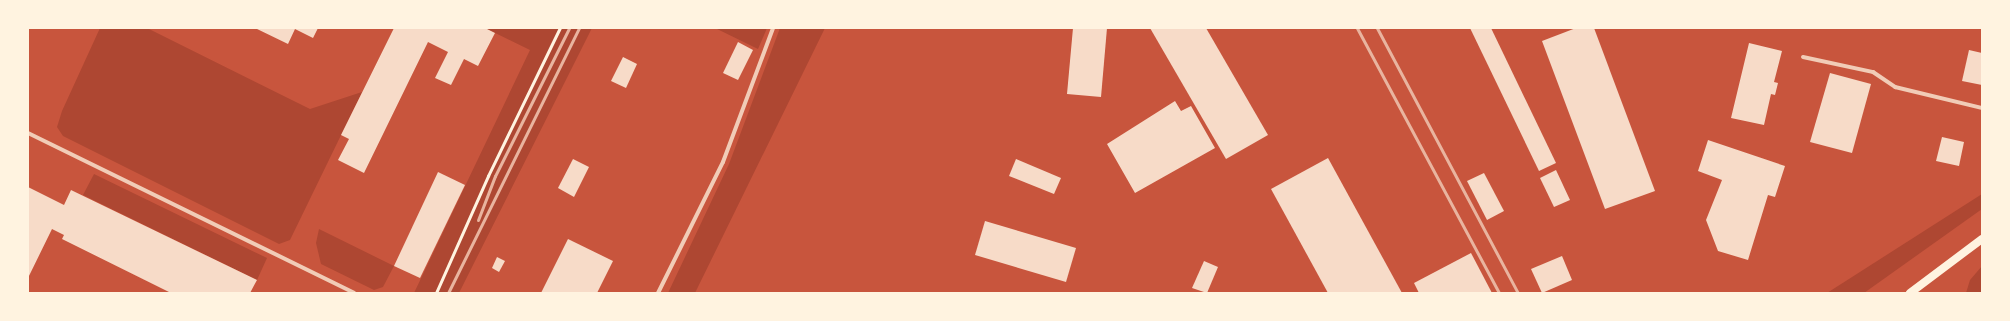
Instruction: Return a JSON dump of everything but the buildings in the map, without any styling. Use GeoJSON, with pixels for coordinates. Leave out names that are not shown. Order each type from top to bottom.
{"type":"FeatureCollection","features":[{"type":"Feature","properties":{"kind":"main road"},"geometry":{"type":"LineString","coordinates":[[1910,293],[1982,239]]}},
{"type":"Feature","properties":{"kind":"street"},"geometry":{"type":"LineString","coordinates":[[658,293],[722,162],[773,28]]}},
{"type":"Feature","properties":{"kind":"street"},"geometry":{"type":"LineString","coordinates":[[1803,57],[1873,72],[1895,87],[1982,108]]}},
{"type":"Feature","properties":{"kind":"street"},"geometry":{"type":"LineString","coordinates":[[28,133],[354,293]]}},
{"type":"Feature","properties":{"kind":"path"},"geometry":{"type":"LineString","coordinates":[[436,293],[488,176],[560,28]]}},
{"type":"Feature","properties":{"kind":"shaded area"},"geometry":{"type":"Polygon","coordinates":[[[100,28],[147,28],[310,109],[362,92],[290,240],[279,244],[63,136],[57,127],[62,111],[100,28]]]}},
{"type":"Feature","properties":{"kind":"shaded area"},"geometry":{"type":"Polygon","coordinates":[[[485,28],[592,28],[459,293],[414,293],[530,50],[485,28]]]}},
{"type":"Feature","properties":{"kind":"shaded area"},"geometry":{"type":"Polygon","coordinates":[[[715,28],[767,28],[758,49],[715,28]]]}},
{"type":"Feature","properties":{"kind":"shaded area"},"geometry":{"type":"Polygon","coordinates":[[[780,28],[825,28],[695,293],[668,293],[729,164],[780,28]]]}},
{"type":"Feature","properties":{"kind":"shaded area"},"geometry":{"type":"Polygon","coordinates":[[[94,174],[267,258],[257,280],[83,195],[94,174]]]}},
{"type":"Feature","properties":{"kind":"shaded area"},"geometry":{"type":"Polygon","coordinates":[[[1982,194],[1982,209],[1864,293],[1827,293],[1982,194]]]}},
{"type":"Feature","properties":{"kind":"shaded area"},"geometry":{"type":"Polygon","coordinates":[[[319,229],[394,266],[383,287],[374,290],[321,264],[316,243],[319,229]]]}},
{"type":"Feature","properties":{"kind":"shaded area"},"geometry":{"type":"Polygon","coordinates":[[[1982,266],[1982,293],[1966,293],[1970,280],[1982,266]]]}},
{"type":"Feature","properties":{"kind":"railway"},"geometry":{"type":"LineString","coordinates":[[478,220],[495,176],[569,28]]}},
{"type":"Feature","properties":{"kind":"railway"},"geometry":{"type":"LineString","coordinates":[[448,293],[579,28]]}},
{"type":"Feature","properties":{"kind":"railway"},"geometry":{"type":"LineString","coordinates":[[1357,28],[1499,293]]}},
{"type":"Feature","properties":{"kind":"railway"},"geometry":{"type":"LineString","coordinates":[[1377,28],[1518,293]]}}]}
